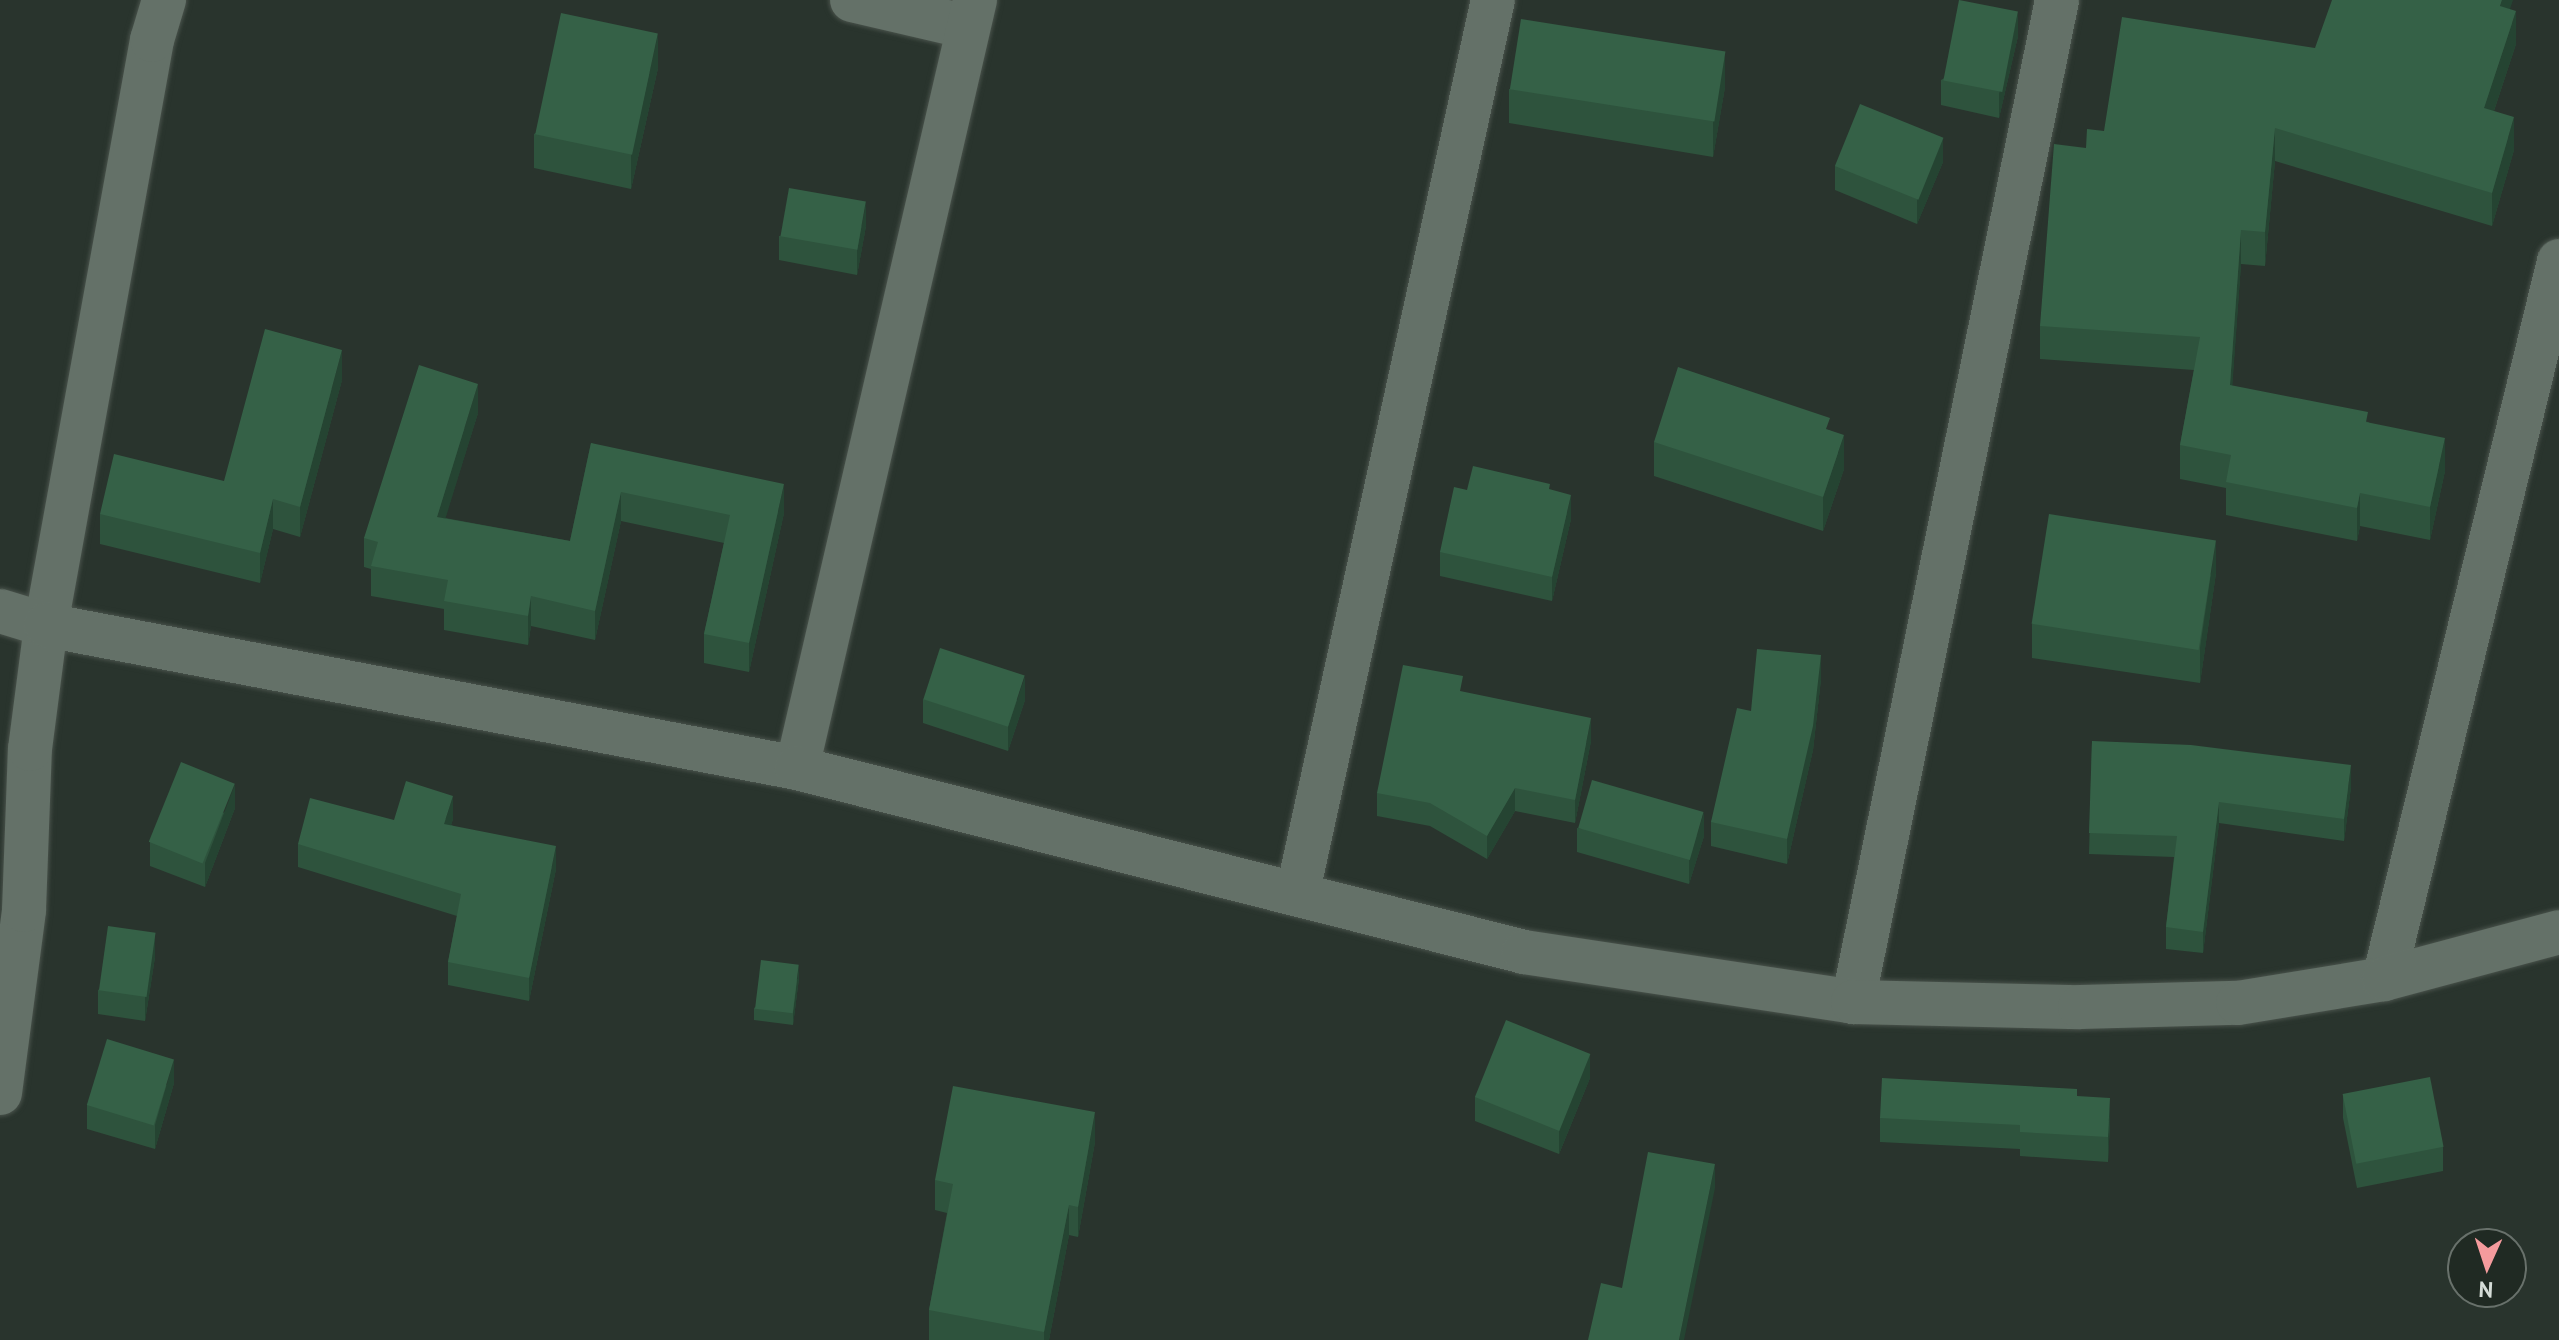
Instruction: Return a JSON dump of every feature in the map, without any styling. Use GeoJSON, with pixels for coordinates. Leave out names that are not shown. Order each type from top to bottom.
{"type":"FeatureCollection","features":[{"type":"Feature","properties":{"kind":"street"},"geometry":{"type":"LineString","coordinates":[[0,1093],[24,910],[30,749],[46,625],[152,40],[164,0]]}},
{"type":"Feature","properties":{"kind":"street"},"geometry":{"type":"LineString","coordinates":[[797,768],[972,14],[852,0]]}},
{"type":"Feature","properties":{"kind":"street"},"geometry":{"type":"LineString","coordinates":[[1298,891],[1493,0]]}},
{"type":"Feature","properties":{"kind":"street"},"geometry":{"type":"LineString","coordinates":[[1853,1002],[2057,0]]}},
{"type":"Feature","properties":{"kind":"street"},"geometry":{"type":"LineString","coordinates":[[2384,979],[2559,261]]}},
{"type":"Feature","properties":{"kind":"street"},"geometry":{"type":"LineString","coordinates":[[0,611],[46,625],[797,768],[1298,891],[1524,952],[1853,1002],[2080,1007],[2238,1003],[2384,979],[2559,932]]}},
{"type":"Feature","properties":{"kind":"building"},"geometry":{"type":"Polygon","coordinates":[[[1959,0],[2018,11],[2002,92],[1943,80],[1959,0]]]}},
{"type":"Feature","properties":{"kind":"building"},"geometry":{"type":"Polygon","coordinates":[[[2332,0],[2502,0],[2500,6],[2516,11],[2484,108],[2514,117],[2492,193],[2275,128],[2265,232],[2241,230],[2230,385],[2368,412],[2366,422],[2445,438],[2430,507],[2360,493],[2357,508],[2226,482],[2231,455],[2180,445],[2200,337],[2040,326],[2054,144],[2086,148],[2087,129],[2104,131],[2122,17],[2315,48],[2332,0]]]}},
{"type":"Feature","properties":{"kind":"building"},"geometry":{"type":"Polygon","coordinates":[[[561,13],[658,34],[632,155],[535,134],[561,13]]]}},
{"type":"Feature","properties":{"kind":"building"},"geometry":{"type":"Polygon","coordinates":[[[1521,19],[1725,51],[1714,122],[1510,89],[1521,19]]]}},
{"type":"Feature","properties":{"kind":"building"},"geometry":{"type":"Polygon","coordinates":[[[1860,104],[1943,138],[1918,200],[1835,166],[1860,104]]]}},
{"type":"Feature","properties":{"kind":"building"},"geometry":{"type":"Polygon","coordinates":[[[789,188],[866,202],[857,250],[780,236],[789,188]]]}},
{"type":"Feature","properties":{"kind":"building"},"geometry":{"type":"Polygon","coordinates":[[[265,329],[342,350],[300,507],[273,499],[260,553],[100,514],[114,454],[224,481],[265,329]]]}},
{"type":"Feature","properties":{"kind":"building"},"geometry":{"type":"Polygon","coordinates":[[[419,365],[478,384],[437,517],[570,541],[591,443],[784,484],[749,643],[704,634],[730,515],[621,492],[595,611],[531,596],[528,616],[444,601],[448,580],[371,566],[378,542],[364,538],[419,365]]]}},
{"type":"Feature","properties":{"kind":"building"},"geometry":{"type":"Polygon","coordinates":[[[1678,367],[1830,418],[1826,429],[1844,435],[1823,497],[1654,442],[1678,367]]]}},
{"type":"Feature","properties":{"kind":"building"},"geometry":{"type":"Polygon","coordinates":[[[1473,466],[1550,484],[1549,489],[1571,495],[1552,577],[1440,552],[1454,487],[1467,490],[1473,466]]]}},
{"type":"Feature","properties":{"kind":"building"},"geometry":{"type":"Polygon","coordinates":[[[2049,514],[2216,540],[2199,650],[2032,624],[2049,514]]]}},
{"type":"Feature","properties":{"kind":"building"},"geometry":{"type":"Polygon","coordinates":[[[940,648],[1025,676],[1008,727],[923,699],[940,648]]]}},
{"type":"Feature","properties":{"kind":"building"},"geometry":{"type":"Polygon","coordinates":[[[1757,649],[1821,655],[1813,726],[1787,839],[1711,822],[1737,708],[1751,711],[1757,649]]]}},
{"type":"Feature","properties":{"kind":"building"},"geometry":{"type":"Polygon","coordinates":[[[1403,665],[1463,676],[1460,691],[1591,718],[1575,800],[1515,788],[1487,836],[1430,803],[1377,793],[1403,665]]]}},
{"type":"Feature","properties":{"kind":"building"},"geometry":{"type":"Polygon","coordinates":[[[2092,741],[2191,745],[2351,765],[2344,819],[2219,802],[2203,932],[2166,927],[2177,836],[2089,833],[2092,741]]]}},
{"type":"Feature","properties":{"kind":"building"},"geometry":{"type":"Polygon","coordinates":[[[181,762],[235,784],[203,863],[149,842],[181,762]]]}},
{"type":"Feature","properties":{"kind":"building"},"geometry":{"type":"Polygon","coordinates":[[[1592,780],[1704,812],[1690,860],[1578,828],[1592,780]]]}},
{"type":"Feature","properties":{"kind":"building"},"geometry":{"type":"Polygon","coordinates":[[[406,781],[453,796],[444,824],[556,846],[529,978],[448,962],[461,894],[298,844],[310,798],[394,820],[406,781]]]}},
{"type":"Feature","properties":{"kind":"building"},"geometry":{"type":"Polygon","coordinates":[[[108,926],[156,933],[146,997],[99,990],[108,926]]]}},
{"type":"Feature","properties":{"kind":"building"},"geometry":{"type":"Polygon","coordinates":[[[761,960],[799,965],[793,1013],[755,1009],[761,960]]]}},
{"type":"Feature","properties":{"kind":"building"},"geometry":{"type":"Polygon","coordinates":[[[1506,1020],[1590,1054],[1559,1131],[1475,1097],[1506,1020]]]}},
{"type":"Feature","properties":{"kind":"building"},"geometry":{"type":"Polygon","coordinates":[[[107,1039],[174,1059],[154,1125],[87,1105],[107,1039]]]}},
{"type":"Feature","properties":{"kind":"building"},"geometry":{"type":"Polygon","coordinates":[[[2430,1077],[2444,1147],[2356,1164],[2343,1094],[2430,1077]]]}},
{"type":"Feature","properties":{"kind":"building"},"geometry":{"type":"Polygon","coordinates":[[[1882,1078],[2077,1089],[2077,1096],[2110,1098],[2108,1137],[2020,1132],[2020,1125],[1880,1118],[1882,1078]]]}},
{"type":"Feature","properties":{"kind":"building"},"geometry":{"type":"Polygon","coordinates":[[[953,1086],[1095,1112],[1078,1207],[1069,1205],[1044,1332],[929,1310],[953,1184],[935,1180],[953,1086]]]}},
{"type":"Feature","properties":{"kind":"building"},"geometry":{"type":"Polygon","coordinates":[[[1648,1152],[1715,1164],[1679,1340],[1588,1340],[1601,1283],[1622,1288],[1648,1152]]]}}]}
